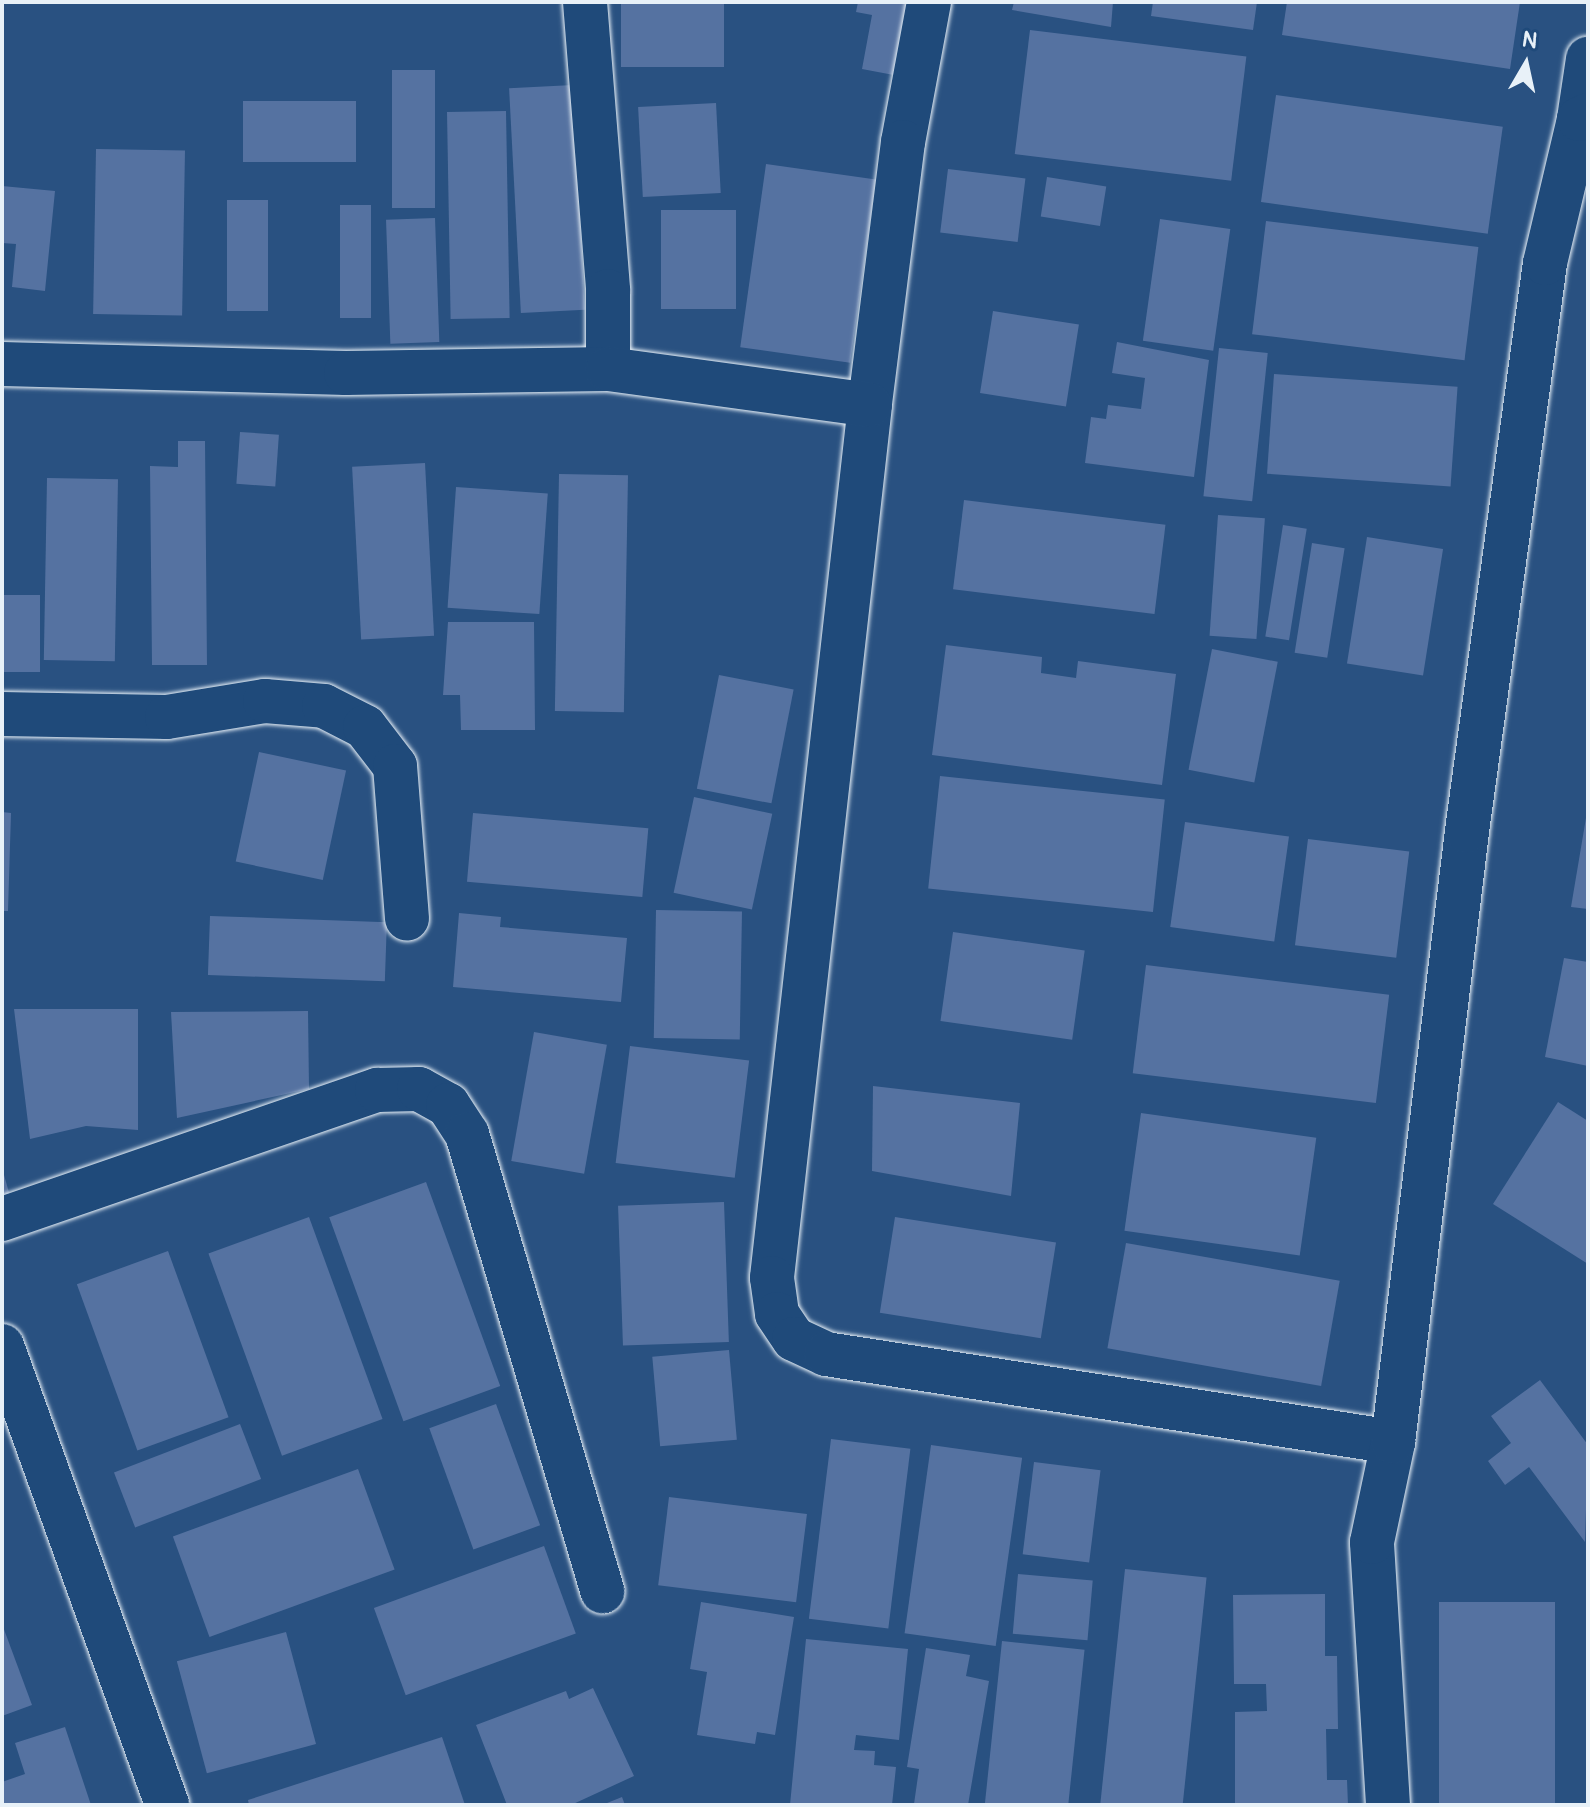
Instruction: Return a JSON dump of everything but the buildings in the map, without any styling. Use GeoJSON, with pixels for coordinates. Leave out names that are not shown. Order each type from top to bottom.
{"type":"FeatureCollection","features":[{"type":"Feature","properties":{"kind":"street"},"geometry":{"type":"LineString","coordinates":[[585,2],[608,291],[608,369]]}},
{"type":"Feature","properties":{"kind":"street"},"geometry":{"type":"LineString","coordinates":[[929,2],[903,142],[870,405],[772,1278],[777,1314],[794,1339],[826,1354],[1393,1442]]}},
{"type":"Feature","properties":{"kind":"street"},"geometry":{"type":"LineString","coordinates":[[1388,1805],[1372,1553],[1393,1442],[1469,815],[1545,263],[1584,117],[1588,59]]}},
{"type":"Feature","properties":{"kind":"street"},"geometry":{"type":"LineString","coordinates":[[2,364],[346,373],[608,369],[870,405]]}},
{"type":"Feature","properties":{"kind":"street"},"geometry":{"type":"LineString","coordinates":[[2,714],[167,717],[265,701],[324,706],[365,727],[395,766],[407,919]]}},
{"type":"Feature","properties":{"kind":"street"},"geometry":{"type":"LineString","coordinates":[[2,1219],[377,1090],[419,1089],[448,1105],[467,1134],[602,1591]]}},
{"type":"Feature","properties":{"kind":"street"},"geometry":{"type":"LineString","coordinates":[[2,1346],[167,1805]]}}]}
